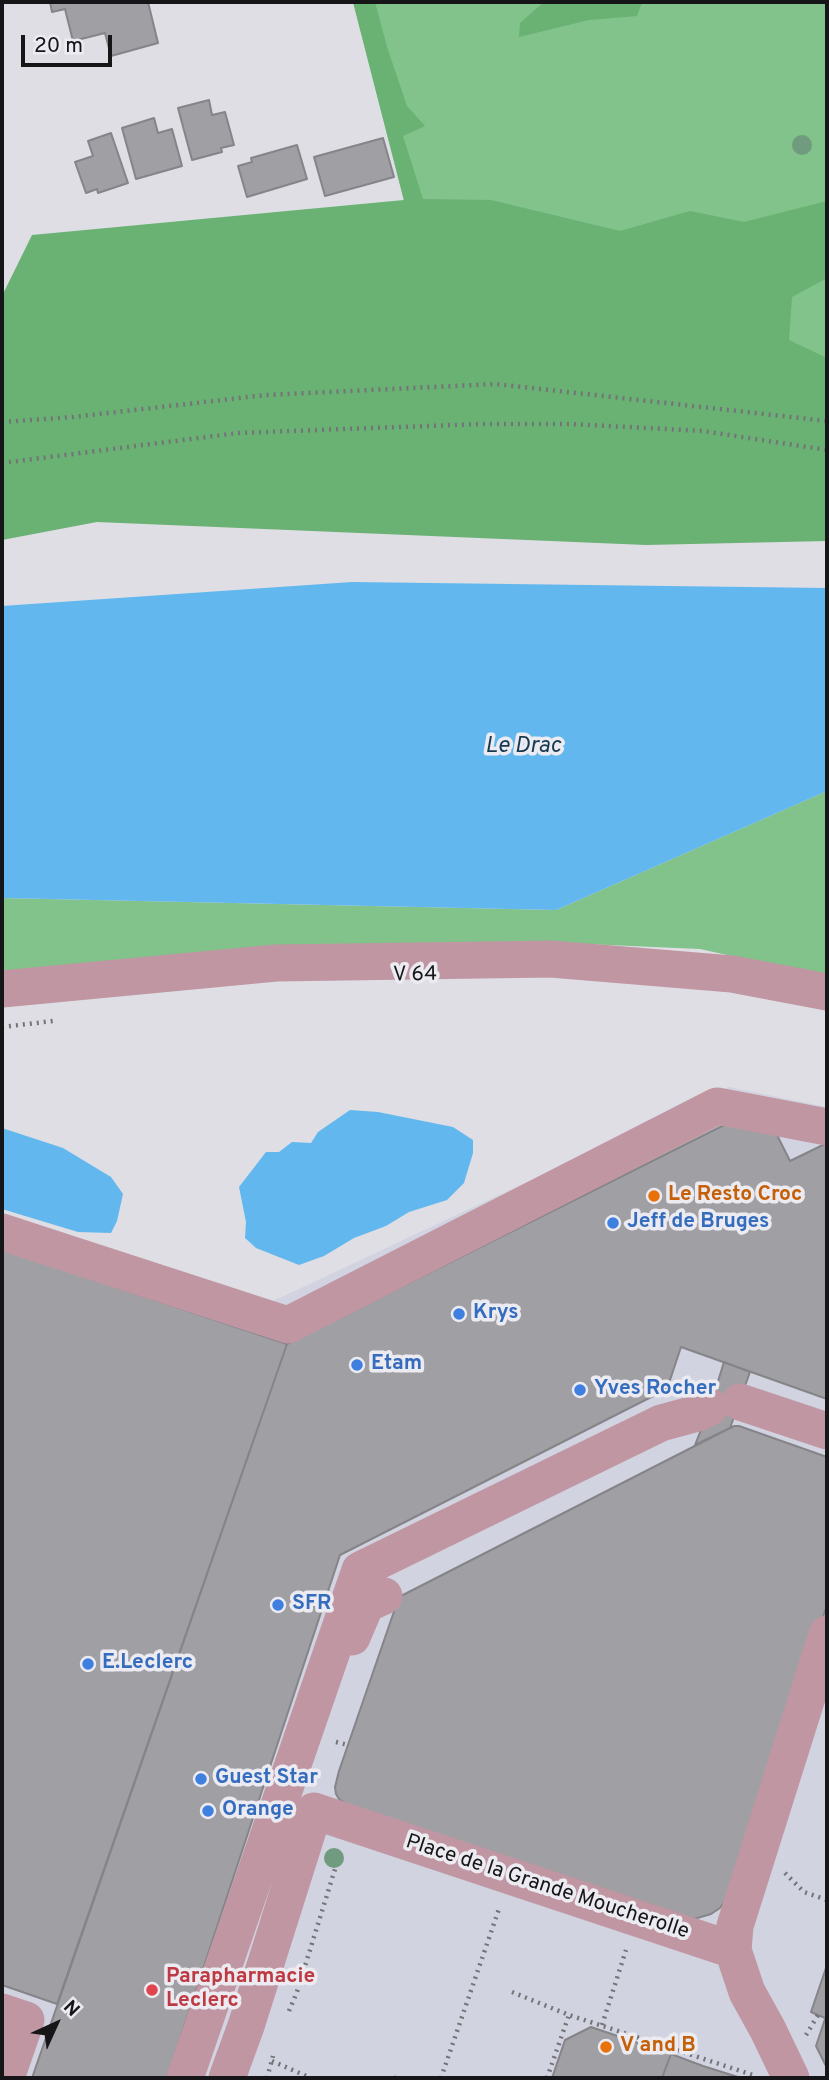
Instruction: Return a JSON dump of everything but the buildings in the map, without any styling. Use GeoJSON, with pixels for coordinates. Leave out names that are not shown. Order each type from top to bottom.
{"type":"FeatureCollection","features":[{"type":"Feature","properties":{"kind":"street"},"geometry":{"type":"LineString","coordinates":[[2,989],[276,963],[551,959],[732,974],[827,992]]}},
{"type":"Feature","properties":{"kind":"street"},"geometry":{"type":"LineString","coordinates":[[2,1232],[288,1325],[716,1106],[827,1126]]}},
{"type":"Feature","properties":{"kind":"street"},"geometry":{"type":"LineString","coordinates":[[185,2078],[360,1570],[661,1423],[716,1407],[827,1431]]}},
{"type":"Feature","properties":{"kind":"street"},"geometry":{"type":"LineString","coordinates":[[635,1463],[670,1444],[716,1407]]}},
{"type":"Feature","properties":{"kind":"street"},"geometry":{"type":"LineString","coordinates":[[338,1635],[352,1637],[366,1604],[384,1596]]}},
{"type":"Feature","properties":{"kind":"street"},"geometry":{"type":"LineString","coordinates":[[791,2078],[747,1992],[733,1950],[735,1926],[827,1634]]}},
{"type":"Feature","properties":{"kind":"street","name":"Place de la Grande Moucherolle"},"geometry":{"type":"LineString","coordinates":[[227,2078],[314,1811],[626,1938],[733,1950]]}},
{"type":"Feature","properties":{"kind":"street"},"geometry":{"type":"LineString","coordinates":[[2,2012],[26,2020],[6,2078]]}},
{"type":"Feature","properties":{"kind":"path"},"geometry":{"type":"LineString","coordinates":[[2,422],[73,417],[266,395],[496,384],[827,421]]}},
{"type":"Feature","properties":{"kind":"path"},"geometry":{"type":"LineString","coordinates":[[2,463],[238,433],[480,424],[571,424],[703,431],[827,450]]}},
{"type":"Feature","properties":{"kind":"path"},"geometry":{"type":"LineString","coordinates":[[2,1027],[56,1020]]}},
{"type":"Feature","properties":{"kind":"path"},"geometry":{"type":"LineString","coordinates":[[287,2014],[297,1992],[341,1850]]}},
{"type":"Feature","properties":{"kind":"path"},"geometry":{"type":"LineString","coordinates":[[778,1884],[783,1871],[804,1892],[827,1900]]}},
{"type":"Feature","properties":{"kind":"path"},"geometry":{"type":"LineString","coordinates":[[489,1901],[512,1909]]}},
{"type":"Feature","properties":{"kind":"path"},"geometry":{"type":"LineString","coordinates":[[441,2078],[500,1905]]}},
{"type":"Feature","properties":{"kind":"path"},"geometry":{"type":"LineString","coordinates":[[626,1938],[638,1954]]}},
{"type":"Feature","properties":{"kind":"path"},"geometry":{"type":"LineString","coordinates":[[602,2025],[626,1938]]}},
{"type":"Feature","properties":{"kind":"path"},"geometry":{"type":"LineString","coordinates":[[512,1992],[569,2015],[762,2078]]}},
{"type":"Feature","properties":{"kind":"path"},"geometry":{"type":"LineString","coordinates":[[547,2078],[569,2015]]}},
{"type":"Feature","properties":{"kind":"path"},"geometry":{"type":"LineString","coordinates":[[267,2078],[275,2048]]}},
{"type":"Feature","properties":{"kind":"path"},"geometry":{"type":"LineString","coordinates":[[272,2061],[309,2078]]}},
{"type":"Feature","properties":{"kind":"shaded area"},"geometry":{"type":"Polygon","coordinates":[[[729,1087],[827,1107],[827,2078],[2,2078],[2,1212],[267,1304],[729,1087]]]}},
{"type":"Feature","properties":{"kind":"green space"},"geometry":{"type":"Polygon","coordinates":[[[353,2],[827,2],[827,383],[404,201],[353,2]]]}},
{"type":"Feature","properties":{"kind":"green space"},"geometry":{"type":"Polygon","coordinates":[[[353,2],[375,2],[407,106],[425,126],[403,136],[423,199],[491,200],[620,231],[690,211],[744,222],[827,201],[827,278],[792,297],[789,340],[827,358],[827,541],[646,545],[97,522],[2,540],[2,296],[32,235],[404,200],[353,2]]]}},
{"type":"Feature","properties":{"kind":"green space"},"geometry":{"type":"Polygon","coordinates":[[[544,2],[642,2],[637,16],[589,20],[519,37],[520,23],[544,2]]]}},
{"type":"Feature","properties":{"kind":"green space"},"geometry":{"type":"Polygon","coordinates":[[[827,791],[827,977],[700,949],[562,943],[2,972],[2,898],[556,910],[827,791]]]}},
{"type":"Feature","properties":{"kind":"water","name":"Le Drac"},"geometry":{"type":"Polygon","coordinates":[[[352,582],[827,588],[827,791],[556,910],[2,898],[2,606],[352,582]]]}},
{"type":"Feature","properties":{"kind":"water"},"geometry":{"type":"Polygon","coordinates":[[[350,1110],[378,1112],[453,1127],[473,1140],[473,1153],[464,1183],[447,1200],[409,1212],[386,1226],[354,1238],[324,1256],[299,1265],[256,1248],[245,1238],[246,1222],[239,1187],[266,1152],[279,1152],[292,1142],[311,1143],[318,1132],[350,1110]]]}},
{"type":"Feature","properties":{"kind":"water"},"geometry":{"type":"Polygon","coordinates":[[[2,1128],[63,1148],[111,1177],[123,1194],[117,1221],[111,1233],[78,1232],[2,1209],[2,1128]]]}},
{"type":"Feature","properties":{"kind":"place","name":"Le Resto Croc"},"geometry":{"type":"Point","coordinates":[654,1196]}},
{"type":"Feature","properties":{"kind":"place","name":"Jeff de Bruges"},"geometry":{"type":"Point","coordinates":[613,1223]}},
{"type":"Feature","properties":{"kind":"place","name":"Krys"},"geometry":{"type":"Point","coordinates":[459,1314]}},
{"type":"Feature","properties":{"kind":"place","name":"Etam"},"geometry":{"type":"Point","coordinates":[357,1365]}},
{"type":"Feature","properties":{"kind":"place","name":"Yves Rocher"},"geometry":{"type":"Point","coordinates":[580,1390]}},
{"type":"Feature","properties":{"kind":"place","name":"SFR"},"geometry":{"type":"Point","coordinates":[278,1605]}},
{"type":"Feature","properties":{"kind":"place","name":"E.Leclerc"},"geometry":{"type":"Point","coordinates":[88,1664]}},
{"type":"Feature","properties":{"kind":"place","name":"Guest Star"},"geometry":{"type":"Point","coordinates":[201,1779]}},
{"type":"Feature","properties":{"kind":"place","name":"Orange"},"geometry":{"type":"Point","coordinates":[208,1811]}},
{"type":"Feature","properties":{"kind":"place","name":"Parapharmacie Leclerc"},"geometry":{"type":"Point","coordinates":[152,1990]}},
{"type":"Feature","properties":{"kind":"place","name":"V and B"},"geometry":{"type":"Point","coordinates":[606,2047]}}]}
